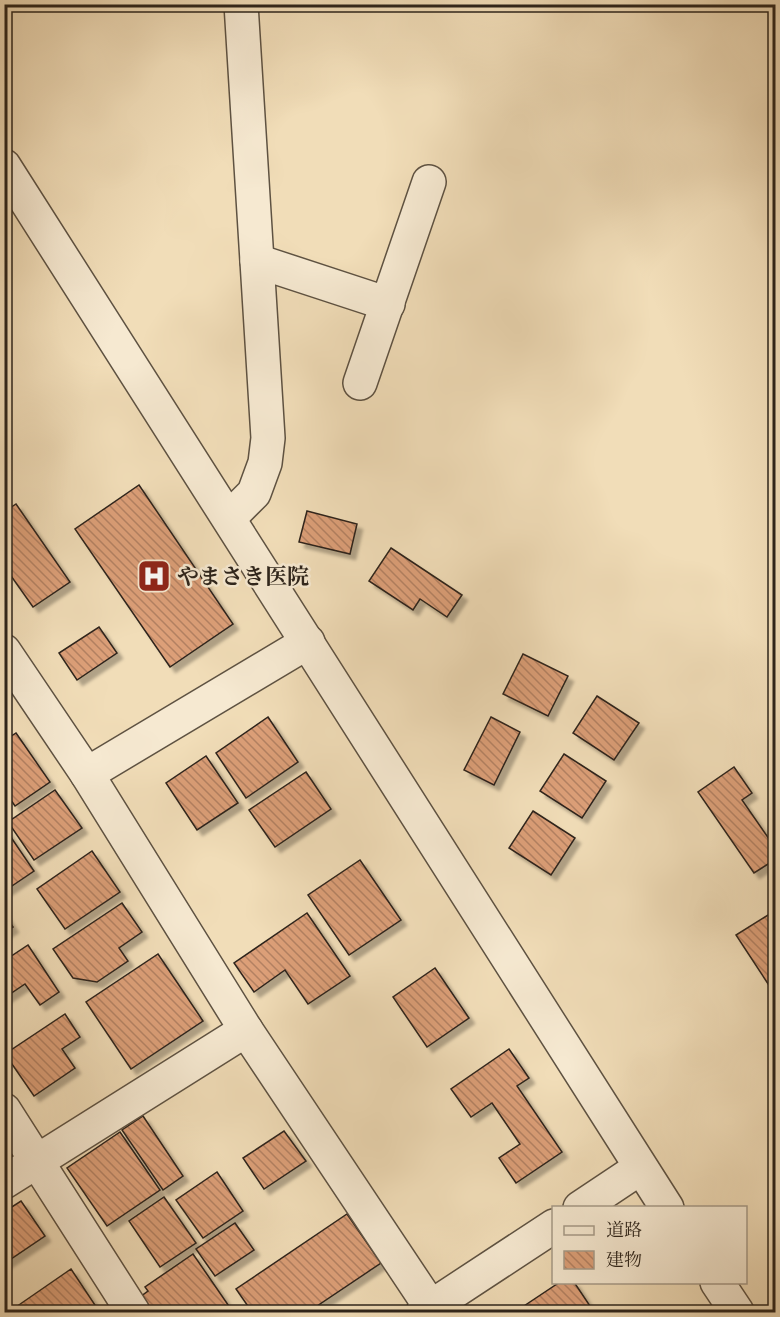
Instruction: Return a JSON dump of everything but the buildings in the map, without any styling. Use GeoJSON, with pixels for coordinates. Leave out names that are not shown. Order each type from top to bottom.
{"type":"FeatureCollection","features":[{"type":"Feature","properties":{"kind":"street"},"geometry":{"type":"LineString","coordinates":[[230,518],[254,493],[265,463],[268,438],[241,4]]}},
{"type":"Feature","properties":{"kind":"street"},"geometry":{"type":"LineString","coordinates":[[4,166],[666,1206]]}},
{"type":"Feature","properties":{"kind":"street"},"geometry":{"type":"LineString","coordinates":[[360,384],[429,182]]}},
{"type":"Feature","properties":{"kind":"street"},"geometry":{"type":"LineString","coordinates":[[257,261],[388,304]]}},
{"type":"Feature","properties":{"kind":"street"},"geometry":{"type":"LineString","coordinates":[[87,774],[308,642]]}},
{"type":"Feature","properties":{"kind":"street"},"geometry":{"type":"LineString","coordinates":[[4,651],[87,774],[246,1030],[429,1311],[552,1227]]}},
{"type":"Feature","properties":{"kind":"street"},"geometry":{"type":"LineString","coordinates":[[4,1182],[246,1030]]}},
{"type":"Feature","properties":{"kind":"street"},"geometry":{"type":"LineString","coordinates":[[4,1110],[133,1312]]}},
{"type":"Feature","properties":{"kind":"street"},"geometry":{"type":"LineString","coordinates":[[583,1206],[640,1168]]}},
{"type":"Feature","properties":{"kind":"street"},"geometry":{"type":"LineString","coordinates":[[718,1284],[737,1312]]}},
{"type":"Feature","properties":{"kind":"place","name":"やまさき医院"},"geometry":{"type":"Point","coordinates":[154,576]}}]}
